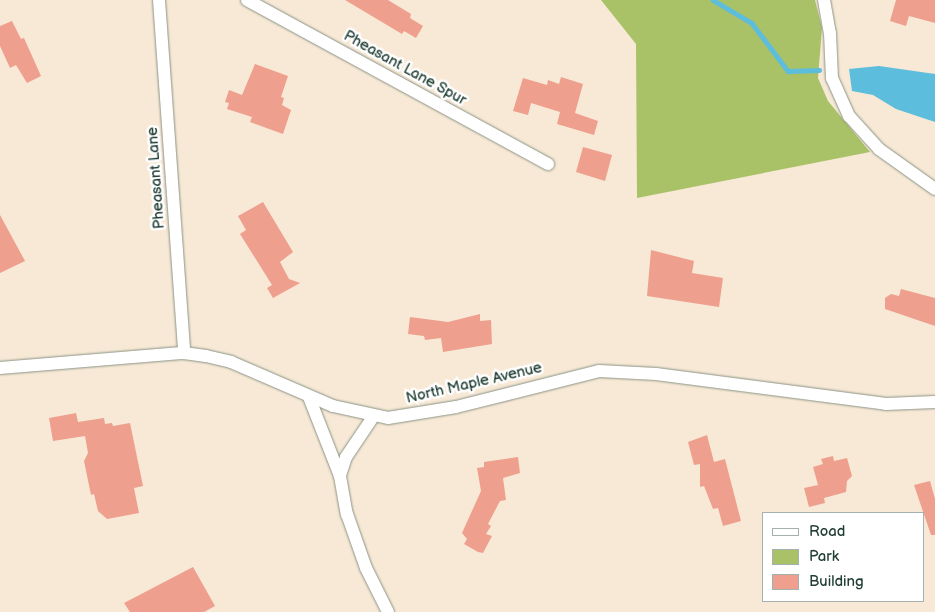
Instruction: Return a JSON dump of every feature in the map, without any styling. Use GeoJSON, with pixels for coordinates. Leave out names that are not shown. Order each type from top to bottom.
{"type":"FeatureCollection","features":[{"type":"Feature","properties":{"kind":"street","name":"Pheasant Lane"},"geometry":{"type":"LineString","coordinates":[[160,0],[184,353]]}},
{"type":"Feature","properties":{"kind":"street","name":"Pheasant Lane Spur"},"geometry":{"type":"LineString","coordinates":[[247,0],[548,164]]}},
{"type":"Feature","properties":{"kind":"street"},"geometry":{"type":"LineString","coordinates":[[824,0],[832,78],[848,116],[879,149],[935,189]]}},
{"type":"Feature","properties":{"kind":"street","name":"North Maple Avenue"},"geometry":{"type":"LineString","coordinates":[[0,368],[184,353],[231,362],[309,397],[373,416],[388,418],[456,407],[599,371],[641,372],[886,404],[935,402]]}},
{"type":"Feature","properties":{"kind":"street"},"geometry":{"type":"LineString","coordinates":[[309,397],[340,476],[347,514],[366,568],[388,612]]}},
{"type":"Feature","properties":{"kind":"street"},"geometry":{"type":"LineString","coordinates":[[340,476],[346,457],[373,416]]}},
{"type":"Feature","properties":{"kind":"green space"},"geometry":{"type":"Polygon","coordinates":[[[601,0],[815,0],[822,28],[818,78],[828,101],[870,152],[637,198],[636,44],[601,0]]]}},
{"type":"Feature","properties":{"kind":"water"},"geometry":{"type":"Polygon","coordinates":[[[879,66],[935,74],[935,122],[896,109],[873,95],[852,91],[849,69],[879,66]]]}},
{"type":"Feature","properties":{"kind":"building"},"geometry":{"type":"Polygon","coordinates":[[[345,0],[388,0],[411,14],[410,18],[423,26],[416,38],[404,31],[402,34],[345,0]]]}},
{"type":"Feature","properties":{"kind":"building"},"geometry":{"type":"Polygon","coordinates":[[[896,0],[935,0],[935,23],[909,16],[906,26],[890,21],[896,0]]]}},
{"type":"Feature","properties":{"kind":"building"},"geometry":{"type":"Polygon","coordinates":[[[12,21],[21,39],[24,38],[41,76],[27,83],[16,65],[10,68],[0,46],[0,26],[12,21]]]}},
{"type":"Feature","properties":{"kind":"building"},"geometry":{"type":"Polygon","coordinates":[[[255,64],[288,76],[281,97],[284,98],[282,105],[291,110],[283,134],[250,122],[252,117],[227,109],[229,103],[225,102],[229,90],[242,95],[255,64]]]}},
{"type":"Feature","properties":{"kind":"building"},"geometry":{"type":"Polygon","coordinates":[[[561,77],[583,84],[575,113],[598,121],[594,135],[557,124],[560,112],[531,103],[528,115],[513,111],[523,78],[547,85],[548,80],[559,84],[561,77]]]}},
{"type":"Feature","properties":{"kind":"building"},"geometry":{"type":"Polygon","coordinates":[[[583,147],[612,155],[605,181],[576,172],[583,147]]]}},
{"type":"Feature","properties":{"kind":"building"},"geometry":{"type":"Polygon","coordinates":[[[263,202],[293,252],[280,262],[289,279],[300,283],[273,298],[267,288],[272,285],[240,234],[246,230],[238,216],[263,202]]]}},
{"type":"Feature","properties":{"kind":"building"},"geometry":{"type":"Polygon","coordinates":[[[0,215],[25,261],[0,273],[0,215]]]}},
{"type":"Feature","properties":{"kind":"building"},"geometry":{"type":"Polygon","coordinates":[[[651,250],[694,261],[692,273],[723,278],[719,307],[647,296],[651,250]]]}},
{"type":"Feature","properties":{"kind":"building"},"geometry":{"type":"Polygon","coordinates":[[[901,289],[935,298],[935,326],[885,309],[885,298],[891,294],[899,296],[901,289]]]}},
{"type":"Feature","properties":{"kind":"building"},"geometry":{"type":"Polygon","coordinates":[[[480,314],[480,321],[491,320],[492,344],[443,352],[441,338],[425,340],[424,336],[408,334],[410,317],[448,322],[480,314]]]}},
{"type":"Feature","properties":{"kind":"building"},"geometry":{"type":"Polygon","coordinates":[[[76,413],[78,422],[104,418],[105,424],[112,423],[113,426],[130,423],[143,486],[134,488],[139,513],[107,519],[98,511],[94,494],[91,495],[84,461],[88,453],[85,436],[53,441],[49,418],[76,413]]]}},
{"type":"Feature","properties":{"kind":"building"},"geometry":{"type":"Polygon","coordinates":[[[707,435],[714,462],[725,459],[741,521],[723,526],[718,508],[713,509],[704,486],[700,487],[700,464],[694,465],[688,442],[707,435]]]}},
{"type":"Feature","properties":{"kind":"building"},"geometry":{"type":"Polygon","coordinates":[[[833,456],[834,461],[847,458],[852,476],[847,481],[846,492],[824,498],[825,503],[809,507],[804,488],[818,485],[813,467],[823,464],[821,459],[833,456]]]}},
{"type":"Feature","properties":{"kind":"building"},"geometry":{"type":"Polygon","coordinates":[[[518,457],[520,473],[503,478],[506,500],[500,501],[488,524],[491,526],[486,534],[492,536],[483,553],[478,552],[464,544],[467,539],[462,533],[481,491],[477,468],[484,467],[484,462],[518,457]]]}},
{"type":"Feature","properties":{"kind":"building"},"geometry":{"type":"Polygon","coordinates":[[[930,481],[935,499],[935,535],[931,535],[925,512],[923,512],[914,485],[930,481]]]}},
{"type":"Feature","properties":{"kind":"building"},"geometry":{"type":"Polygon","coordinates":[[[193,567],[215,606],[204,612],[130,612],[124,603],[193,567]]]}},
{"type":"Feature","properties":{"kind":"waterway"},"geometry":{"type":"LineString","coordinates":[[713,0],[752,23],[788,71],[819,70]]}}]}
